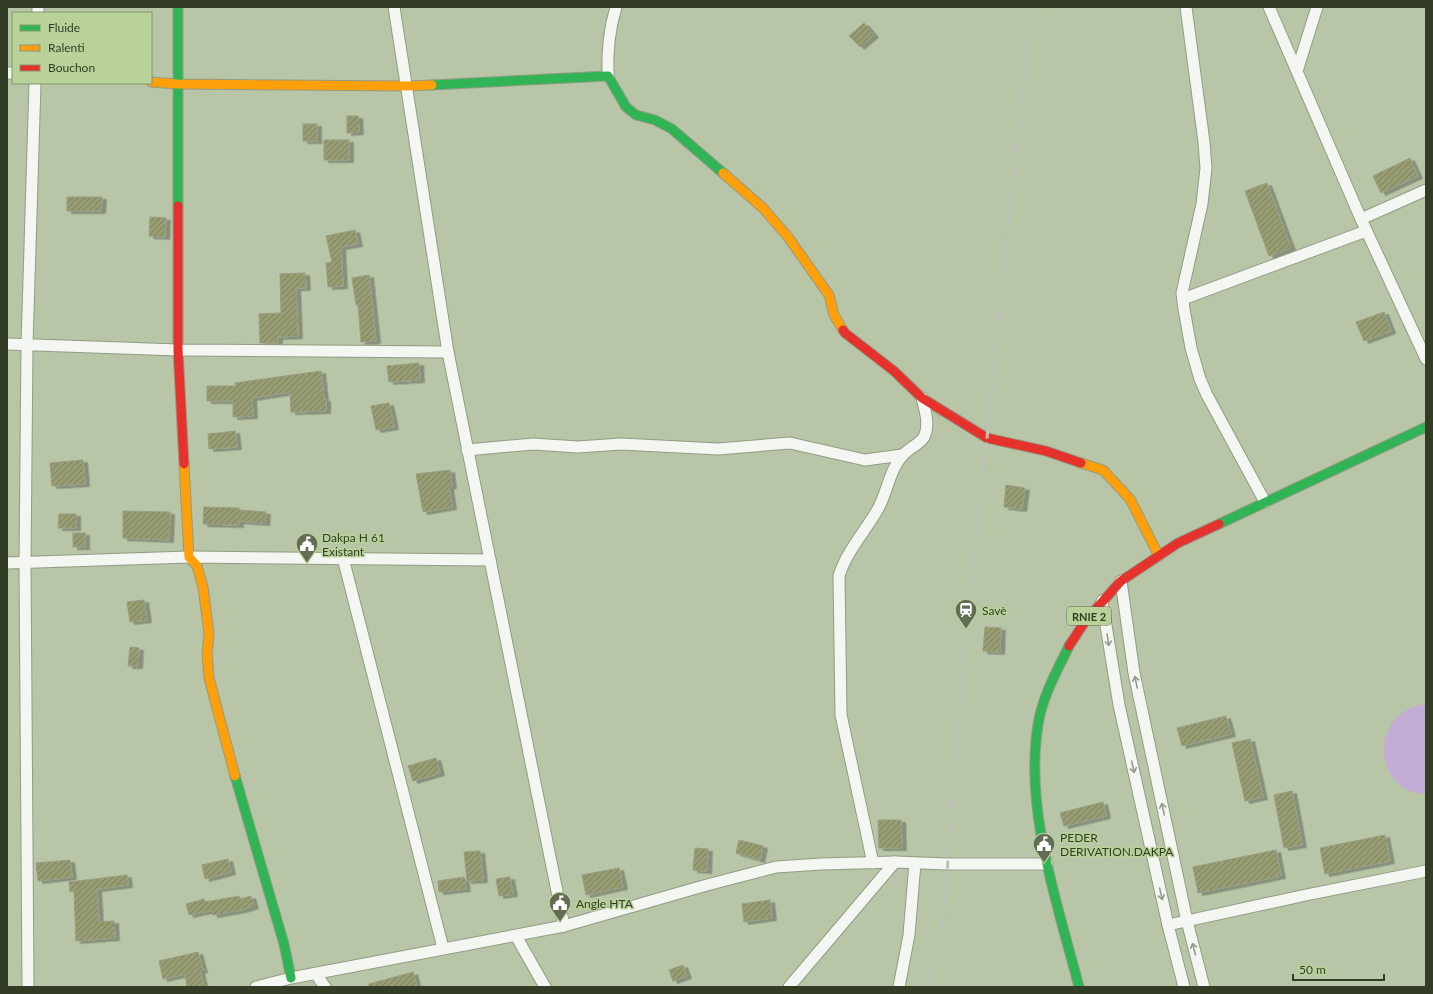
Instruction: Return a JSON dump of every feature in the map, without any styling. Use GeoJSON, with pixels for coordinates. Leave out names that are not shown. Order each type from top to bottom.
{"type":"FeatureCollection","features":[{"type":"Feature","properties":{"kind":"street"},"geometry":{"type":"LineString","coordinates":[[178,7],[178,350],[189,557],[197,566],[203,587],[209,634],[207,654],[209,678],[243,808],[284,944],[291,978]]}},
{"type":"Feature","properties":{"kind":"street"},"geometry":{"type":"LineString","coordinates":[[394,7],[448,352],[564,926]]}},
{"type":"Feature","properties":{"kind":"street"},"geometry":{"type":"LineString","coordinates":[[616,7],[609,35],[608,76],[626,107],[636,115],[655,120],[672,129],[763,208],[788,237],[829,295],[834,315],[845,333],[894,371],[922,398],[987,438],[1046,451],[1103,470],[1130,499],[1159,556]]}},
{"type":"Feature","properties":{"kind":"street"},"geometry":{"type":"LineString","coordinates":[[1186,7],[1204,142],[1206,168],[1202,204],[1184,278],[1183,298],[1191,348],[1206,395],[1265,502]]}},
{"type":"Feature","properties":{"kind":"street"},"geometry":{"type":"LineString","coordinates":[[1269,7],[1366,231],[1426,359]]}},
{"type":"Feature","properties":{"kind":"street"},"geometry":{"type":"LineString","coordinates":[[1297,71],[1317,7]]}},
{"type":"Feature","properties":{"kind":"street"},"geometry":{"type":"LineString","coordinates":[[152,82],[177,84],[406,86],[608,76]]}},
{"type":"Feature","properties":{"kind":"street"},"geometry":{"type":"LineString","coordinates":[[28,987],[25,564],[27,345],[35,84]]}},
{"type":"Feature","properties":{"kind":"street"},"geometry":{"type":"LineString","coordinates":[[1361,219],[1426,190]]}},
{"type":"Feature","properties":{"kind":"street"},"geometry":{"type":"LineString","coordinates":[[1183,298],[1366,231]]}},
{"type":"Feature","properties":{"kind":"street"},"geometry":{"type":"LineString","coordinates":[[7,344],[178,350],[448,352]]}},
{"type":"Feature","properties":{"kind":"street"},"geometry":{"type":"LineString","coordinates":[[873,863],[842,715],[839,576],[843,564],[879,506],[889,480],[902,455],[924,438],[927,428],[922,398]]}},
{"type":"Feature","properties":{"kind":"street","name":"RNIE 2"},"geometry":{"type":"LineString","coordinates":[[1079,987],[1047,864],[1035,790],[1034,767],[1038,724],[1045,699],[1070,643],[1086,620],[1121,581],[1178,543],[1426,427]]}},
{"type":"Feature","properties":{"kind":"street"},"geometry":{"type":"LineString","coordinates":[[468,450],[533,444],[578,447],[621,444],[718,449],[790,443],[865,460],[902,455]]}},
{"type":"Feature","properties":{"kind":"street"},"geometry":{"type":"LineString","coordinates":[[7,563],[25,564],[189,557],[490,560]]}},
{"type":"Feature","properties":{"kind":"street"},"geometry":{"type":"LineString","coordinates":[[344,558],[443,948]]}},
{"type":"Feature","properties":{"kind":"street"},"geometry":{"type":"LineString","coordinates":[[1121,581],[1134,672],[1187,921],[1204,987]]}},
{"type":"Feature","properties":{"kind":"street"},"geometry":{"type":"LineString","coordinates":[[1102,601],[1119,705],[1168,925],[1184,987]]}},
{"type":"Feature","properties":{"kind":"street"},"geometry":{"type":"LineString","coordinates":[[789,987],[895,862]]}},
{"type":"Feature","properties":{"kind":"street"},"geometry":{"type":"LineString","coordinates":[[256,987],[291,978],[564,926],[776,867],[895,862],[1047,864]]}},
{"type":"Feature","properties":{"kind":"street"},"geometry":{"type":"LineString","coordinates":[[899,987],[909,935],[915,863]]}},
{"type":"Feature","properties":{"kind":"street"},"geometry":{"type":"LineString","coordinates":[[1168,925],[1426,871]]}},
{"type":"Feature","properties":{"kind":"street"},"geometry":{"type":"LineString","coordinates":[[516,936],[545,987]]}},
{"type":"Feature","properties":{"kind":"street"},"geometry":{"type":"LineString","coordinates":[[316,974],[325,987]]}},
{"type":"Feature","properties":{"kind":"shaded area"},"geometry":{"type":"Polygon","coordinates":[[[1426,704],[1426,794],[1409,790],[1396,781],[1387,767],[1384,752],[1386,736],[1393,722],[1407,710],[1426,704]]]}},
{"type":"Feature","properties":{"kind":"building"},"geometry":{"type":"Polygon","coordinates":[[[864,23],[874,35],[860,47],[849,36],[864,23]]]}},
{"type":"Feature","properties":{"kind":"building"},"geometry":{"type":"Polygon","coordinates":[[[347,116],[358,116],[359,132],[347,133],[347,116]]]}},
{"type":"Feature","properties":{"kind":"building"},"geometry":{"type":"Polygon","coordinates":[[[303,124],[317,124],[317,141],[303,141],[303,124]]]}},
{"type":"Feature","properties":{"kind":"building"},"geometry":{"type":"Polygon","coordinates":[[[324,140],[349,140],[349,160],[324,160],[324,140]]]}},
{"type":"Feature","properties":{"kind":"building"},"geometry":{"type":"Polygon","coordinates":[[[1410,158],[1418,176],[1381,193],[1373,176],[1410,158]]]}},
{"type":"Feature","properties":{"kind":"building"},"geometry":{"type":"Polygon","coordinates":[[[1267,183],[1291,248],[1269,256],[1245,191],[1267,183]]]}},
{"type":"Feature","properties":{"kind":"building"},"geometry":{"type":"Polygon","coordinates":[[[67,197],[102,197],[101,211],[67,211],[67,197]]]}},
{"type":"Feature","properties":{"kind":"building"},"geometry":{"type":"Polygon","coordinates":[[[150,217],[166,218],[165,237],[149,236],[150,217]]]}},
{"type":"Feature","properties":{"kind":"building"},"geometry":{"type":"Polygon","coordinates":[[[355,230],[358,244],[341,247],[343,286],[328,287],[326,263],[332,262],[326,236],[355,230]]]}},
{"type":"Feature","properties":{"kind":"building"},"geometry":{"type":"Polygon","coordinates":[[[305,273],[306,288],[296,288],[298,336],[278,337],[278,343],[260,343],[259,314],[281,313],[280,274],[305,273]]]}},
{"type":"Feature","properties":{"kind":"building"},"geometry":{"type":"Polygon","coordinates":[[[369,275],[376,341],[361,342],[358,305],[356,305],[352,278],[369,275]]]}},
{"type":"Feature","properties":{"kind":"building"},"geometry":{"type":"Polygon","coordinates":[[[1384,312],[1391,331],[1364,341],[1356,322],[1384,312]]]}},
{"type":"Feature","properties":{"kind":"building"},"geometry":{"type":"Polygon","coordinates":[[[419,363],[420,380],[389,382],[387,366],[419,363]]]}},
{"type":"Feature","properties":{"kind":"building"},"geometry":{"type":"Polygon","coordinates":[[[321,371],[324,399],[326,399],[326,411],[291,412],[290,392],[252,398],[253,416],[233,417],[233,401],[207,401],[207,386],[236,386],[235,383],[321,371]]]}},
{"type":"Feature","properties":{"kind":"building"},"geometry":{"type":"Polygon","coordinates":[[[389,403],[394,427],[376,430],[371,406],[389,403]]]}},
{"type":"Feature","properties":{"kind":"building"},"geometry":{"type":"Polygon","coordinates":[[[235,431],[237,447],[209,449],[208,434],[235,431]]]}},
{"type":"Feature","properties":{"kind":"building"},"geometry":{"type":"Polygon","coordinates":[[[83,460],[85,484],[52,486],[50,463],[83,460]]]}},
{"type":"Feature","properties":{"kind":"building"},"geometry":{"type":"Polygon","coordinates":[[[450,470],[452,486],[449,487],[452,507],[423,512],[416,474],[450,470]]]}},
{"type":"Feature","properties":{"kind":"building"},"geometry":{"type":"Polygon","coordinates":[[[1006,485],[1025,488],[1022,509],[1004,507],[1006,485]]]}},
{"type":"Feature","properties":{"kind":"building"},"geometry":{"type":"Polygon","coordinates":[[[204,507],[239,508],[239,510],[266,512],[265,523],[239,521],[239,525],[203,524],[204,507]]]}},
{"type":"Feature","properties":{"kind":"building"},"geometry":{"type":"Polygon","coordinates":[[[123,511],[170,512],[169,540],[123,538],[123,511]]]}},
{"type":"Feature","properties":{"kind":"building"},"geometry":{"type":"Polygon","coordinates":[[[59,514],[76,514],[76,528],[58,528],[59,514]]]}},
{"type":"Feature","properties":{"kind":"building"},"geometry":{"type":"Polygon","coordinates":[[[73,533],[85,533],[85,547],[73,547],[73,533]]]}},
{"type":"Feature","properties":{"kind":"building"},"geometry":{"type":"Polygon","coordinates":[[[144,600],[147,620],[130,622],[127,602],[144,600]]]}},
{"type":"Feature","properties":{"kind":"building"},"geometry":{"type":"Polygon","coordinates":[[[985,627],[1001,628],[1000,652],[983,651],[985,627]]]}},
{"type":"Feature","properties":{"kind":"building"},"geometry":{"type":"Polygon","coordinates":[[[130,647],[139,648],[138,666],[128,666],[130,647]]]}},
{"type":"Feature","properties":{"kind":"building"},"geometry":{"type":"Polygon","coordinates":[[[1226,716],[1231,734],[1182,746],[1177,728],[1226,716]]]}},
{"type":"Feature","properties":{"kind":"building"},"geometry":{"type":"Polygon","coordinates":[[[1250,739],[1263,797],[1245,801],[1232,743],[1250,739]]]}},
{"type":"Feature","properties":{"kind":"building"},"geometry":{"type":"Polygon","coordinates":[[[436,758],[440,773],[413,781],[408,766],[436,758]]]}},
{"type":"Feature","properties":{"kind":"building"},"geometry":{"type":"Polygon","coordinates":[[[1292,791],[1302,845],[1284,848],[1274,795],[1292,791]]]}},
{"type":"Feature","properties":{"kind":"building"},"geometry":{"type":"Polygon","coordinates":[[[1103,802],[1106,816],[1064,826],[1060,813],[1103,802]]]}},
{"type":"Feature","properties":{"kind":"building"},"geometry":{"type":"Polygon","coordinates":[[[878,820],[901,820],[902,848],[879,848],[878,820]]]}},
{"type":"Feature","properties":{"kind":"building"},"geometry":{"type":"Polygon","coordinates":[[[1385,835],[1390,861],[1325,874],[1320,848],[1385,835]]]}},
{"type":"Feature","properties":{"kind":"building"},"geometry":{"type":"Polygon","coordinates":[[[739,840],[763,846],[760,860],[736,853],[739,840]]]}},
{"type":"Feature","properties":{"kind":"building"},"geometry":{"type":"Polygon","coordinates":[[[695,848],[708,849],[707,871],[693,870],[695,848]]]}},
{"type":"Feature","properties":{"kind":"building"},"geometry":{"type":"Polygon","coordinates":[[[1276,850],[1281,876],[1198,893],[1193,867],[1276,850]]]}},
{"type":"Feature","properties":{"kind":"building"},"geometry":{"type":"Polygon","coordinates":[[[480,851],[483,880],[467,881],[464,852],[480,851]]]}},
{"type":"Feature","properties":{"kind":"building"},"geometry":{"type":"Polygon","coordinates":[[[228,859],[231,872],[205,879],[202,865],[228,859]]]}},
{"type":"Feature","properties":{"kind":"building"},"geometry":{"type":"Polygon","coordinates":[[[70,860],[72,877],[38,881],[36,863],[70,860]]]}},
{"type":"Feature","properties":{"kind":"building"},"geometry":{"type":"Polygon","coordinates":[[[619,868],[623,887],[586,895],[582,875],[619,868]]]}},
{"type":"Feature","properties":{"kind":"building"},"geometry":{"type":"Polygon","coordinates":[[[127,875],[128,885],[97,889],[99,922],[114,921],[115,938],[76,941],[74,891],[70,892],[69,882],[127,875]]]}},
{"type":"Feature","properties":{"kind":"building"},"geometry":{"type":"Polygon","coordinates":[[[464,877],[466,889],[439,892],[438,881],[464,877]]]}},
{"type":"Feature","properties":{"kind":"building"},"geometry":{"type":"Polygon","coordinates":[[[510,877],[513,894],[499,896],[496,879],[510,877]]]}},
{"type":"Feature","properties":{"kind":"building"},"geometry":{"type":"Polygon","coordinates":[[[239,896],[240,899],[251,896],[254,906],[242,910],[213,915],[212,910],[189,915],[186,904],[204,899],[205,902],[239,896]]]}},
{"type":"Feature","properties":{"kind":"building"},"geometry":{"type":"Polygon","coordinates":[[[770,900],[772,918],[744,922],[742,904],[770,900]]]}},
{"type":"Feature","properties":{"kind":"building"},"geometry":{"type":"Polygon","coordinates":[[[198,952],[203,970],[200,971],[204,987],[187,987],[185,974],[163,979],[159,961],[198,952]]]}},
{"type":"Feature","properties":{"kind":"building"},"geometry":{"type":"Polygon","coordinates":[[[683,965],[687,976],[673,981],[669,970],[683,965]]]}},
{"type":"Feature","properties":{"kind":"building"},"geometry":{"type":"Polygon","coordinates":[[[413,972],[417,987],[369,987],[369,984],[413,972]]]}},
{"type":"Feature","properties":{"kind":"railway"},"geometry":{"type":"LineString","coordinates":[[929,987],[936,961],[944,912],[966,630],[1031,7]]}},
{"type":"Feature","properties":{"kind":"traffic: fast"},"geometry":{"type":"LineString","coordinates":[[178,7],[178,206]]}},
{"type":"Feature","properties":{"kind":"traffic: fast"},"geometry":{"type":"LineString","coordinates":[[432,85],[608,76],[626,107],[636,115],[655,120],[672,129],[723,173]]}},
{"type":"Feature","properties":{"kind":"traffic: fast"},"geometry":{"type":"LineString","coordinates":[[1219,524],[1426,427]]}},
{"type":"Feature","properties":{"kind":"traffic: fast"},"geometry":{"type":"LineString","coordinates":[[1069,646],[1050,684],[1043,704],[1038,725],[1035,757],[1039,824],[1045,857],[1079,987]]}},
{"type":"Feature","properties":{"kind":"traffic: fast"},"geometry":{"type":"LineString","coordinates":[[235,776],[284,944],[291,978]]}},
{"type":"Feature","properties":{"kind":"traffic: slow"},"geometry":{"type":"LineString","coordinates":[[152,82],[177,84],[432,85]]}},
{"type":"Feature","properties":{"kind":"traffic: slow"},"geometry":{"type":"LineString","coordinates":[[723,173],[763,208],[788,237],[829,295],[834,315],[843,330]]}},
{"type":"Feature","properties":{"kind":"traffic: slow"},"geometry":{"type":"LineString","coordinates":[[1081,463],[1103,470],[1130,499],[1159,556]]}},
{"type":"Feature","properties":{"kind":"traffic: slow"},"geometry":{"type":"LineString","coordinates":[[184,464],[189,557],[197,566],[203,587],[209,634],[207,654],[209,678],[235,776]]}},
{"type":"Feature","properties":{"kind":"traffic: jam"},"geometry":{"type":"LineString","coordinates":[[178,206],[178,350],[184,464]]}},
{"type":"Feature","properties":{"kind":"traffic: jam"},"geometry":{"type":"LineString","coordinates":[[843,330],[894,371],[922,398],[987,438],[1046,451],[1081,463]]}},
{"type":"Feature","properties":{"kind":"traffic: jam"},"geometry":{"type":"LineString","coordinates":[[1069,646],[1086,620],[1121,581],[1178,543],[1219,524]]}},
{"type":"Feature","properties":{"kind":"place","name":"Dakpa H 61 Existant"},"geometry":{"type":"Point","coordinates":[307,564]}},
{"type":"Feature","properties":{"kind":"place","name":"Savè"},"geometry":{"type":"Point","coordinates":[966,630]}},
{"type":"Feature","properties":{"kind":"place","name":"PEDER DERIVATION.DAKPA"},"geometry":{"type":"Point","coordinates":[1044,864]}},
{"type":"Feature","properties":{"kind":"place","name":"Angle HTA"},"geometry":{"type":"Point","coordinates":[560,922]}}]}
